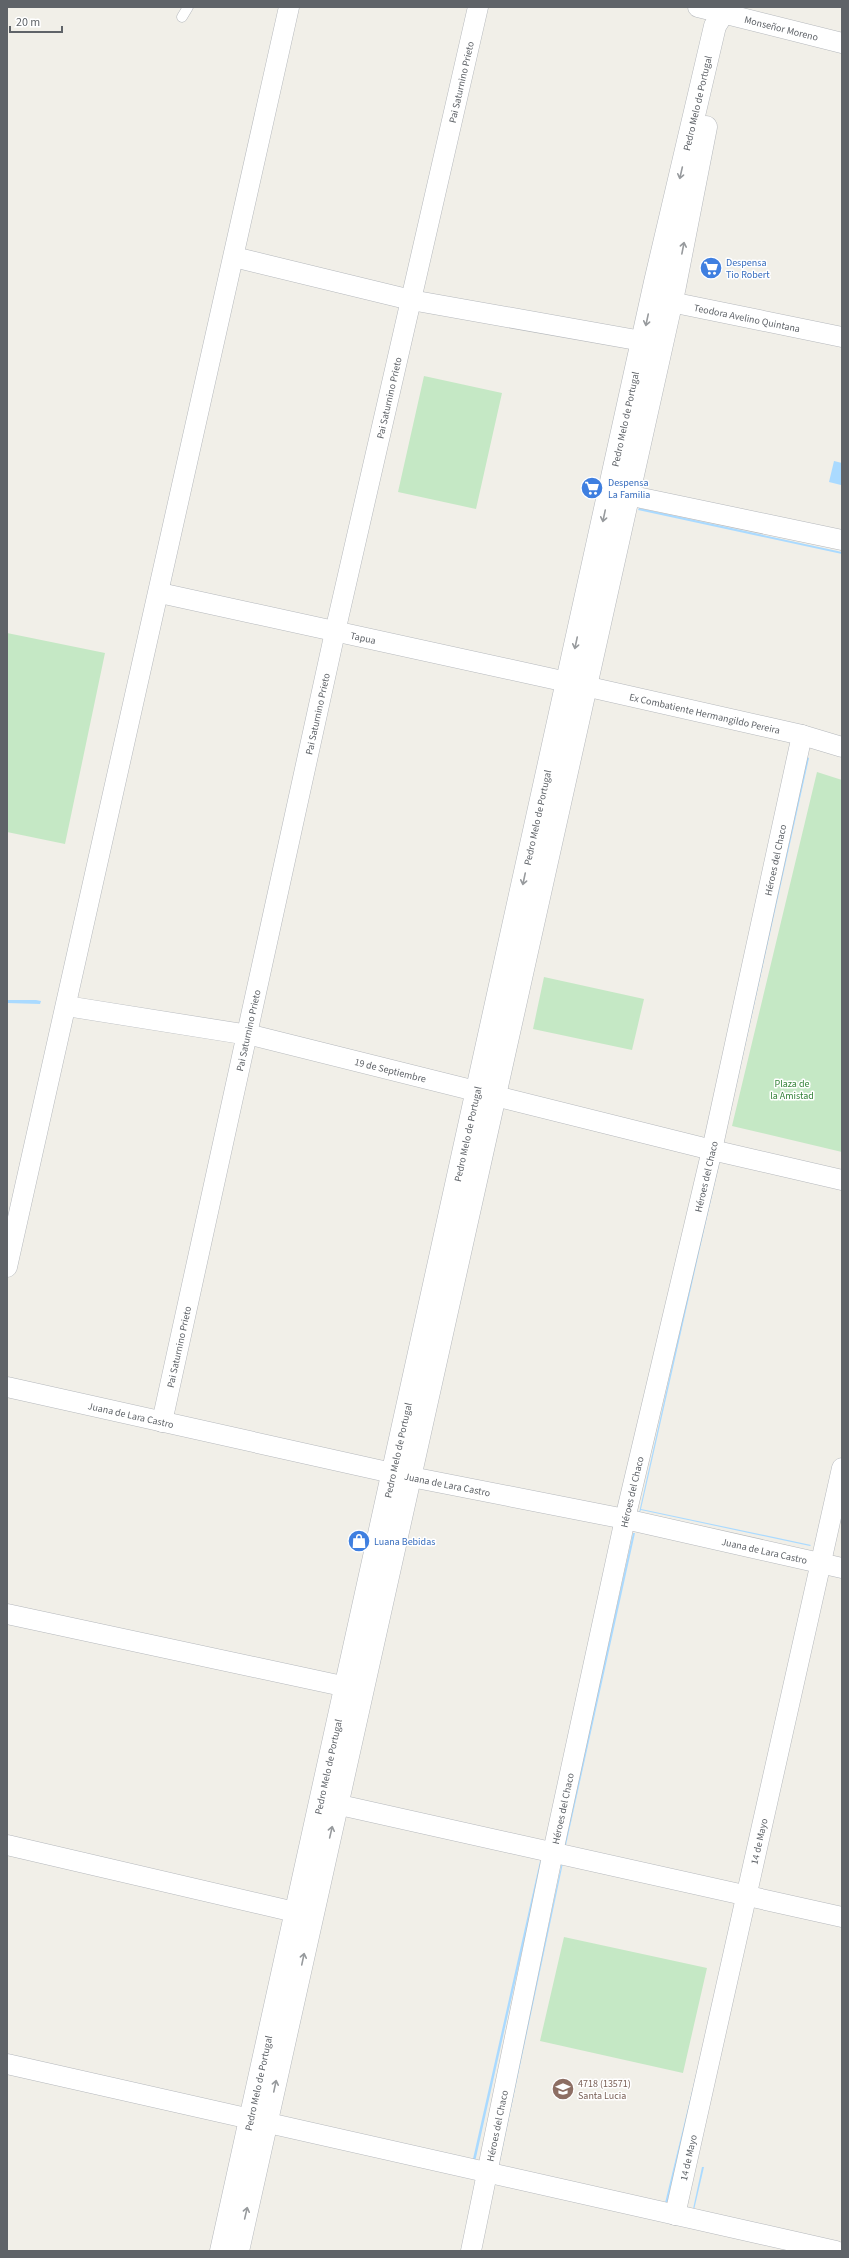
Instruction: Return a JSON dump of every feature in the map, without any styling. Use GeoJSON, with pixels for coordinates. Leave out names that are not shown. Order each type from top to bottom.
{"type":"FeatureCollection","features":[{"type":"Feature","properties":{"kind":"street"},"geometry":{"type":"LineString","coordinates":[[7,1267],[160,593],[289,7]]}},
{"type":"Feature","properties":{"kind":"street","name":"Pai Saturnino Prieto"},"geometry":{"type":"LineString","coordinates":[[162,1422],[335,632],[478,7]]}},
{"type":"Feature","properties":{"kind":"street","name":"Monseñor Moreno"},"geometry":{"type":"LineString","coordinates":[[698,7],[842,43]]}},
{"type":"Feature","properties":{"kind":"street","name":"Pedro Melo de Portugal"},"geometry":{"type":"LineString","coordinates":[[221,2251],[258,2122],[662,300],[725,28],[721,13]]}},
{"type":"Feature","properties":{"kind":"street"},"geometry":{"type":"LineString","coordinates":[[234,257],[411,300],[642,341]]}},
{"type":"Feature","properties":{"kind":"street","name":"Pedro Melo de Portugal"},"geometry":{"type":"LineString","coordinates":[[619,494],[642,341],[662,300]]}},
{"type":"Feature","properties":{"kind":"street","name":"Teodora Avelino Quintana"},"geometry":{"type":"LineString","coordinates":[[662,300],[842,337]]}},
{"type":"Feature","properties":{"kind":"street"},"geometry":{"type":"LineString","coordinates":[[619,494],[842,540]]}},
{"type":"Feature","properties":{"kind":"street","name":"Tapua"},"geometry":{"type":"LineString","coordinates":[[160,593],[577,684]]}},
{"type":"Feature","properties":{"kind":"street","name":"Ex Combatiente Hermangildo Pereira"},"geometry":{"type":"LineString","coordinates":[[577,684],[802,735],[842,747]]}},
{"type":"Feature","properties":{"kind":"street","name":"Héroes del Chaco"},"geometry":{"type":"LineString","coordinates":[[470,2251],[552,1852],[625,1519],[712,1150],[802,735]]}},
{"type":"Feature","properties":{"kind":"street","name":"19 de Septiembre"},"geometry":{"type":"LineString","coordinates":[[66,1006],[247,1035],[712,1150],[842,1180]]}},
{"type":"Feature","properties":{"kind":"street","name":"Juana de Lara Castro"},"geometry":{"type":"LineString","coordinates":[[7,1387],[401,1475],[625,1519],[842,1568]]}},
{"type":"Feature","properties":{"kind":"street","name":"14 de Mayo"},"geometry":{"type":"LineString","coordinates":[[675,2215],[842,1468]]}},
{"type":"Feature","properties":{"kind":"street"},"geometry":{"type":"LineString","coordinates":[[7,1614],[354,1689]]}},
{"type":"Feature","properties":{"kind":"street"},"geometry":{"type":"LineString","coordinates":[[329,1803],[747,1894],[842,1917]]}},
{"type":"Feature","properties":{"kind":"street"},"geometry":{"type":"LineString","coordinates":[[7,1846],[304,1914]]}},
{"type":"Feature","properties":{"kind":"street"},"geometry":{"type":"LineString","coordinates":[[7,2064],[258,2122],[836,2251]]}},
{"type":"Feature","properties":{"kind":"street","name":"Pedro Melo de Portugal"},"geometry":{"type":"LineString","coordinates":[[238,2251],[258,2122]]}},
{"type":"Feature","properties":{"kind":"lane"},"geometry":{"type":"LineString","coordinates":[[182,17],[188,7]]}},
{"type":"Feature","properties":{"kind":"green space"},"geometry":{"type":"Polygon","coordinates":[[[424,376],[502,393],[476,509],[398,492],[424,376]]]}},
{"type":"Feature","properties":{"kind":"green space"},"geometry":{"type":"Polygon","coordinates":[[[7,633],[105,653],[65,844],[7,832],[7,633]]]}},
{"type":"Feature","properties":{"kind":"green space","name":"Plaza de la Amistad"},"geometry":{"type":"Polygon","coordinates":[[[817,772],[842,780],[842,1152],[732,1126],[817,772]]]}},
{"type":"Feature","properties":{"kind":"green space"},"geometry":{"type":"Polygon","coordinates":[[[544,977],[644,999],[632,1050],[533,1029],[544,977]]]}},
{"type":"Feature","properties":{"kind":"green space"},"geometry":{"type":"Polygon","coordinates":[[[564,1937],[707,1968],[683,2073],[540,2041],[564,1937]]]}},
{"type":"Feature","properties":{"kind":"water"},"geometry":{"type":"Polygon","coordinates":[[[834,461],[842,463],[841,485],[829,482],[834,461]]]}},
{"type":"Feature","properties":{"kind":"water"},"geometry":{"type":"Polygon","coordinates":[[[639,508],[842,552],[842,554],[638,510],[639,508]]]}},
{"type":"Feature","properties":{"kind":"water"},"geometry":{"type":"Polygon","coordinates":[[[807,757],[809,758],[723,1141],[807,757]]]}},
{"type":"Feature","properties":{"kind":"water"},"geometry":{"type":"Polygon","coordinates":[[[7,1000],[41,1001],[40,1004],[7,1003],[7,1000]]]}},
{"type":"Feature","properties":{"kind":"water"},"geometry":{"type":"Polygon","coordinates":[[[718,1160],[720,1160],[641,1509],[811,1545],[810,1546],[641,1510],[639,1513],[718,1160]]]}},
{"type":"Feature","properties":{"kind":"water"},"geometry":{"type":"Polygon","coordinates":[[[633,1533],[635,1533],[566,1845],[564,1844],[633,1533]]]}},
{"type":"Feature","properties":{"kind":"water"},"geometry":{"type":"Polygon","coordinates":[[[540,1861],[542,1862],[475,2162],[473,2159],[540,1861]]]}},
{"type":"Feature","properties":{"kind":"water"},"geometry":{"type":"Polygon","coordinates":[[[562,1862],[499,2165],[665,2203],[737,1905],[667,2204],[497,2165],[562,1862]]]}},
{"type":"Feature","properties":{"kind":"water"},"geometry":{"type":"Polygon","coordinates":[[[702,2167],[704,2167],[694,2210],[693,2209],[702,2167]]]}},
{"type":"Feature","properties":{"kind":"place","name":"Despensa Tio Robert"},"geometry":{"type":"Point","coordinates":[711,268]}},
{"type":"Feature","properties":{"kind":"place","name":"Despensa La Familia"},"geometry":{"type":"Point","coordinates":[592,488]}},
{"type":"Feature","properties":{"kind":"place","name":"Luana Bebidas"},"geometry":{"type":"Point","coordinates":[359,1541]}},
{"type":"Feature","properties":{"kind":"place","name":"4718 (13571) Santa Lucia"},"geometry":{"type":"Point","coordinates":[563,2089]}}]}
